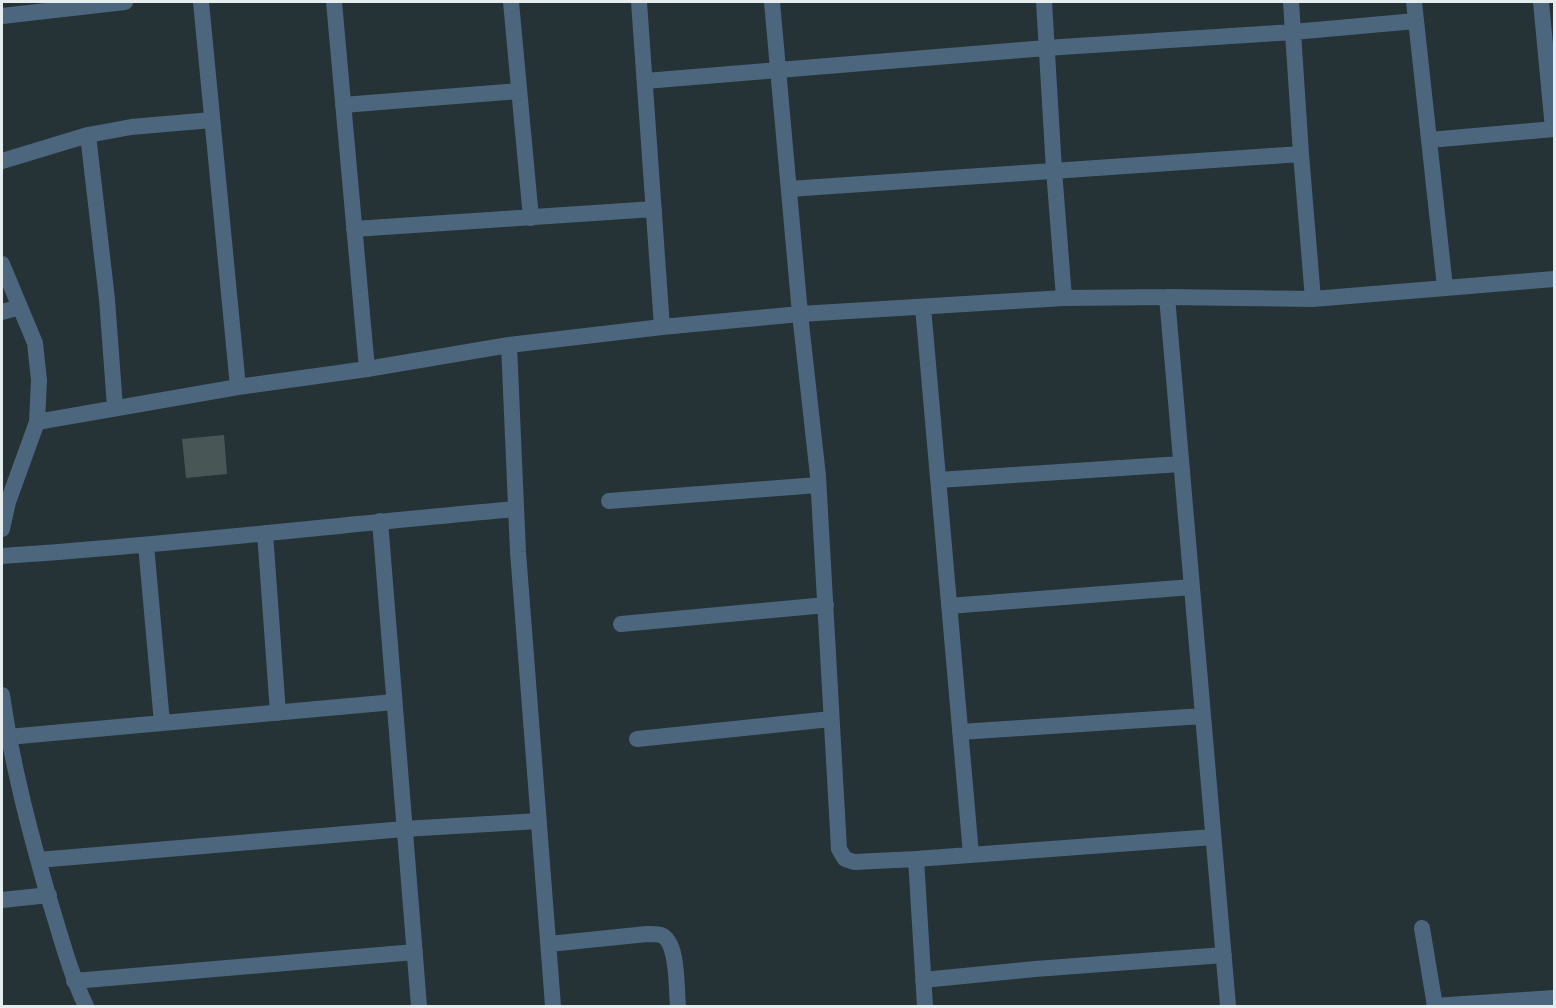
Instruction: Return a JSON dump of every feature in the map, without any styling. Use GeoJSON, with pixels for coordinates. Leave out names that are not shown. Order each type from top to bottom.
{"type":"FeatureCollection","features":[{"type":"Feature","properties":{"kind":"street"},"geometry":{"type":"LineString","coordinates":[[2,16],[75,4],[125,2]]}},
{"type":"Feature","properties":{"kind":"street"},"geometry":{"type":"LineString","coordinates":[[201,2],[238,387]]}},
{"type":"Feature","properties":{"kind":"street"},"geometry":{"type":"LineString","coordinates":[[334,2],[367,369]]}},
{"type":"Feature","properties":{"kind":"street"},"geometry":{"type":"LineString","coordinates":[[511,2],[531,218]]}},
{"type":"Feature","properties":{"kind":"street"},"geometry":{"type":"LineString","coordinates":[[639,2],[662,327]]}},
{"type":"Feature","properties":{"kind":"street"},"geometry":{"type":"LineString","coordinates":[[772,2],[818,485],[839,849],[845,859],[854,862],[1213,837]]}},
{"type":"Feature","properties":{"kind":"street"},"geometry":{"type":"LineString","coordinates":[[1044,2],[1064,298]]}},
{"type":"Feature","properties":{"kind":"street"},"geometry":{"type":"LineString","coordinates":[[1291,2],[1313,299]]}},
{"type":"Feature","properties":{"kind":"street"},"geometry":{"type":"LineString","coordinates":[[1414,2],[1445,287]]}},
{"type":"Feature","properties":{"kind":"street"},"geometry":{"type":"LineString","coordinates":[[1429,140],[1554,129],[1546,9]]}},
{"type":"Feature","properties":{"kind":"street"},"geometry":{"type":"LineString","coordinates":[[645,81],[1416,21]]}},
{"type":"Feature","properties":{"kind":"street"},"geometry":{"type":"LineString","coordinates":[[343,105],[519,91]]}},
{"type":"Feature","properties":{"kind":"street"},"geometry":{"type":"LineString","coordinates":[[2,161],[88,135],[131,127],[212,120]]}},
{"type":"Feature","properties":{"kind":"street"},"geometry":{"type":"LineString","coordinates":[[88,135],[107,299],[115,407]]}},
{"type":"Feature","properties":{"kind":"street"},"geometry":{"type":"LineString","coordinates":[[789,189],[1301,154]]}},
{"type":"Feature","properties":{"kind":"street"},"geometry":{"type":"LineString","coordinates":[[354,229],[654,209]]}},
{"type":"Feature","properties":{"kind":"street"},"geometry":{"type":"LineString","coordinates":[[2,264],[35,343],[39,380],[37,422],[5,503],[2,529]]}},
{"type":"Feature","properties":{"kind":"street"},"geometry":{"type":"LineString","coordinates":[[37,422],[115,407],[509,345],[662,327],[800,314],[1064,298],[1313,299],[1554,279]]}},
{"type":"Feature","properties":{"kind":"street"},"geometry":{"type":"LineString","coordinates":[[1167,297],[1228,1006]]}},
{"type":"Feature","properties":{"kind":"street"},"geometry":{"type":"LineString","coordinates":[[2,312],[20,307]]}},
{"type":"Feature","properties":{"kind":"street"},"geometry":{"type":"LineString","coordinates":[[923,307],[971,854]]}},
{"type":"Feature","properties":{"kind":"street"},"geometry":{"type":"LineString","coordinates":[[509,345],[518,552],[553,1006]]}},
{"type":"Feature","properties":{"kind":"street"},"geometry":{"type":"LineString","coordinates":[[938,480],[1181,464]]}},
{"type":"Feature","properties":{"kind":"street"},"geometry":{"type":"LineString","coordinates":[[609,501],[818,485]]}},
{"type":"Feature","properties":{"kind":"street"},"geometry":{"type":"LineString","coordinates":[[2,556],[74,552],[516,509]]}},
{"type":"Feature","properties":{"kind":"street"},"geometry":{"type":"LineString","coordinates":[[380,521],[419,1006]]}},
{"type":"Feature","properties":{"kind":"street"},"geometry":{"type":"LineString","coordinates":[[265,533],[278,712]]}},
{"type":"Feature","properties":{"kind":"street"},"geometry":{"type":"LineString","coordinates":[[146,544],[162,723]]}},
{"type":"Feature","properties":{"kind":"street"},"geometry":{"type":"LineString","coordinates":[[949,606],[1192,587]]}},
{"type":"Feature","properties":{"kind":"street"},"geometry":{"type":"LineString","coordinates":[[621,624],[826,605]]}},
{"type":"Feature","properties":{"kind":"street"},"geometry":{"type":"LineString","coordinates":[[2,695],[8,737],[8,774],[38,860],[74,981],[86,1006]]}},
{"type":"Feature","properties":{"kind":"street"},"geometry":{"type":"LineString","coordinates":[[8,737],[394,702]]}},
{"type":"Feature","properties":{"kind":"street"},"geometry":{"type":"LineString","coordinates":[[960,732],[1203,716]]}},
{"type":"Feature","properties":{"kind":"street"},"geometry":{"type":"LineString","coordinates":[[637,739],[831,719]]}},
{"type":"Feature","properties":{"kind":"street"},"geometry":{"type":"LineString","coordinates":[[38,860],[539,821]]}},
{"type":"Feature","properties":{"kind":"street"},"geometry":{"type":"LineString","coordinates":[[916,859],[925,1006]]}},
{"type":"Feature","properties":{"kind":"street"},"geometry":{"type":"LineString","coordinates":[[2,900],[49,895]]}},
{"type":"Feature","properties":{"kind":"street"},"geometry":{"type":"LineString","coordinates":[[1422,928],[1435,1006],[1554,998]]}},
{"type":"Feature","properties":{"kind":"street"},"geometry":{"type":"LineString","coordinates":[[549,944],[647,934],[662,935],[669,941],[674,951],[678,1006]]}},
{"type":"Feature","properties":{"kind":"street"},"geometry":{"type":"LineString","coordinates":[[74,981],[415,952]]}},
{"type":"Feature","properties":{"kind":"street"},"geometry":{"type":"LineString","coordinates":[[923,980],[1224,955]]}},
{"type":"Feature","properties":{"kind":"building"},"geometry":{"type":"Polygon","coordinates":[[[224,435],[227,474],[186,478],[182,439],[224,435]]]}}]}
